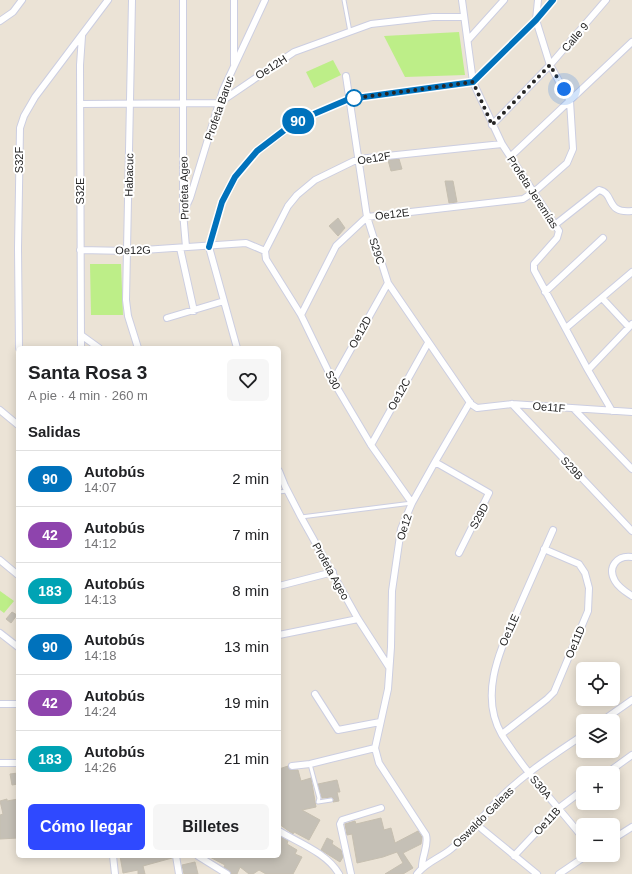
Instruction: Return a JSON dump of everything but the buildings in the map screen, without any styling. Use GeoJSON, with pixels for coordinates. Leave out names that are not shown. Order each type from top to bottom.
{"type":"FeatureCollection","features":[{"type":"Feature","properties":{"kind":"street"},"geometry":{"type":"LineString","coordinates":[[0,21],[13,12],[22,0]]}},
{"type":"Feature","properties":{"kind":"street","name":"S32F"},"geometry":{"type":"LineString","coordinates":[[19,346],[18,143],[20,128],[31,103],[108,0]]}},
{"type":"Feature","properties":{"kind":"street","name":"Habacuc"},"geometry":{"type":"LineString","coordinates":[[132,0],[127,307],[137,346]]}},
{"type":"Feature","properties":{"kind":"street","name":"Profeta Ageo"},"geometry":{"type":"LineString","coordinates":[[182,0],[183,248],[194,311]]}},
{"type":"Feature","properties":{"kind":"street","name":"Profeta Baruc"},"geometry":{"type":"LineString","coordinates":[[183,212],[190,198],[219,103],[234,67],[234,0]]}},
{"type":"Feature","properties":{"kind":"street","name":"Profeta Jeremías"},"geometry":{"type":"LineString","coordinates":[[462,0],[473,82],[502,144],[556,224],[559,231],[557,238],[534,264],[534,270],[612,411]]}},
{"type":"Feature","properties":{"kind":"street"},"geometry":{"type":"LineString","coordinates":[[468,40],[504,0]]}},
{"type":"Feature","properties":{"kind":"street"},"geometry":{"type":"LineString","coordinates":[[538,0],[536,20],[550,65],[570,101]]}},
{"type":"Feature","properties":{"kind":"street"},"geometry":{"type":"LineString","coordinates":[[235,346],[209,247],[228,190],[246,163],[271,140],[295,122],[349,99],[473,82],[536,20],[553,0]]}},
{"type":"Feature","properties":{"kind":"street","name":"Calle 9"},"geometry":{"type":"LineString","coordinates":[[492,125],[550,65],[606,0]]}},
{"type":"Feature","properties":{"kind":"street"},"geometry":{"type":"LineString","coordinates":[[234,67],[265,1]]}},
{"type":"Feature","properties":{"kind":"street","name":"Oe12H"},"geometry":{"type":"LineString","coordinates":[[219,103],[294,52],[371,24],[433,17],[464,17]]}},
{"type":"Feature","properties":{"kind":"street","name":"S32E"},"geometry":{"type":"LineString","coordinates":[[82,34],[80,65],[80,250],[82,346]]}},
{"type":"Feature","properties":{"kind":"street"},"geometry":{"type":"LineString","coordinates":[[510,157],[632,42]]}},
{"type":"Feature","properties":{"kind":"street","name":"S29C"},"geometry":{"type":"LineString","coordinates":[[346,76],[366,217],[388,283],[470,402]]}},
{"type":"Feature","properties":{"kind":"street","name":"Oe12E"},"geometry":{"type":"LineString","coordinates":[[300,315],[336,246],[366,217],[523,199],[534,192],[567,163],[571,157],[573,149],[570,101]]}},
{"type":"Feature","properties":{"kind":"street"},"geometry":{"type":"LineString","coordinates":[[80,104],[183,102],[219,103]]}},
{"type":"Feature","properties":{"kind":"street","name":"Oe12F"},"geometry":{"type":"LineString","coordinates":[[264,251],[288,206],[297,195],[315,180],[358,159],[502,144]]}},
{"type":"Feature","properties":{"kind":"street"},"geometry":{"type":"LineString","coordinates":[[556,224],[599,190],[605,192],[615,209],[623,212],[632,211]]}},
{"type":"Feature","properties":{"kind":"street"},"geometry":{"type":"LineString","coordinates":[[545,292],[603,238]]}},
{"type":"Feature","properties":{"kind":"street"},"geometry":{"type":"LineString","coordinates":[[183,248],[249,243],[264,251]]}},
{"type":"Feature","properties":{"kind":"street","name":"Oe12G"},"geometry":{"type":"LineString","coordinates":[[80,250],[128,251],[183,248]]}},
{"type":"Feature","properties":{"kind":"street","name":"S30"},"geometry":{"type":"LineString","coordinates":[[264,251],[268,264],[300,315],[333,381],[371,445],[412,503]]}},
{"type":"Feature","properties":{"kind":"street"},"geometry":{"type":"LineString","coordinates":[[566,328],[632,272]]}},
{"type":"Feature","properties":{"kind":"street","name":"Oe12D"},"geometry":{"type":"LineString","coordinates":[[333,381],[388,283]]}},
{"type":"Feature","properties":{"kind":"street"},"geometry":{"type":"LineString","coordinates":[[588,370],[630,325],[602,298]]}},
{"type":"Feature","properties":{"kind":"street"},"geometry":{"type":"LineString","coordinates":[[167,318],[224,301]]}},
{"type":"Feature","properties":{"kind":"street"},"geometry":{"type":"LineString","coordinates":[[81,335],[96,346]]}},
{"type":"Feature","properties":{"kind":"street","name":"Oe12C"},"geometry":{"type":"LineString","coordinates":[[371,445],[428,343]]}},
{"type":"Feature","properties":{"kind":"street","name":"Oe11F"},"geometry":{"type":"LineString","coordinates":[[470,402],[477,408],[512,404],[632,412]]}},
{"type":"Feature","properties":{"kind":"street","name":"Oe12"},"geometry":{"type":"LineString","coordinates":[[375,748],[388,688],[391,647],[392,591],[398,541],[402,526],[412,503],[434,462],[470,402]]}},
{"type":"Feature","properties":{"kind":"street","name":"S29B"},"geometry":{"type":"LineString","coordinates":[[512,404],[632,531]]}},
{"type":"Feature","properties":{"kind":"street"},"geometry":{"type":"LineString","coordinates":[[574,409],[632,469]]}},
{"type":"Feature","properties":{"kind":"street"},"geometry":{"type":"LineString","coordinates":[[0,410],[16,423]]}},
{"type":"Feature","properties":{"kind":"street","name":"S29D"},"geometry":{"type":"LineString","coordinates":[[434,462],[489,493],[459,553]]}},
{"type":"Feature","properties":{"kind":"street","name":"Profeta Ageo"},"geometry":{"type":"LineString","coordinates":[[281,476],[287,491],[358,619],[389,667]]}},
{"type":"Feature","properties":{"kind":"street","name":"Oe11E"},"geometry":{"type":"LineString","coordinates":[[502,734],[492,706],[494,672],[498,656],[553,530]]}},
{"type":"Feature","properties":{"kind":"street","name":"Oe11D"},"geometry":{"type":"LineString","coordinates":[[502,734],[554,692],[588,611],[589,588],[582,568],[574,561],[544,549]]}},
{"type":"Feature","properties":{"kind":"street"},"geometry":{"type":"LineString","coordinates":[[632,557],[623,557],[618,559],[613,569],[615,581],[632,596]]}},
{"type":"Feature","properties":{"kind":"street"},"geometry":{"type":"LineString","coordinates":[[0,560],[16,573]]}},
{"type":"Feature","properties":{"kind":"street"},"geometry":{"type":"LineString","coordinates":[[281,585],[333,572]]}},
{"type":"Feature","properties":{"kind":"street"},"geometry":{"type":"LineString","coordinates":[[281,635],[358,619]]}},
{"type":"Feature","properties":{"kind":"street"},"geometry":{"type":"LineString","coordinates":[[0,633],[16,645]]}},
{"type":"Feature","properties":{"kind":"street"},"geometry":{"type":"LineString","coordinates":[[315,694],[338,730],[380,722]]}},
{"type":"Feature","properties":{"kind":"street"},"geometry":{"type":"LineString","coordinates":[[612,714],[632,700]]}},
{"type":"Feature","properties":{"kind":"street"},"geometry":{"type":"LineString","coordinates":[[0,704],[16,704]]}},
{"type":"Feature","properties":{"kind":"street","name":"S30A"},"geometry":{"type":"LineString","coordinates":[[502,734],[529,772],[576,829]]}},
{"type":"Feature","properties":{"kind":"street","name":"Oswaldo Galeas"},"geometry":{"type":"LineString","coordinates":[[417,874],[422,867],[450,849],[476,825],[500,798],[529,772],[576,739]]}},
{"type":"Feature","properties":{"kind":"street"},"geometry":{"type":"LineString","coordinates":[[292,766],[310,764],[375,748],[379,763],[428,840],[422,856],[422,867]]}},
{"type":"Feature","properties":{"kind":"street"},"geometry":{"type":"LineString","coordinates":[[617,766],[632,755]]}},
{"type":"Feature","properties":{"kind":"street"},"geometry":{"type":"LineString","coordinates":[[0,763],[16,763]]}},
{"type":"Feature","properties":{"kind":"street","name":"Oe11B"},"geometry":{"type":"LineString","coordinates":[[514,856],[559,808],[576,795]]}},
{"type":"Feature","properties":{"kind":"street"},"geometry":{"type":"LineString","coordinates":[[351,874],[340,824],[342,820],[381,808]]}},
{"type":"Feature","properties":{"kind":"street"},"geometry":{"type":"LineString","coordinates":[[620,835],[632,827]]}},
{"type":"Feature","properties":{"kind":"street"},"geometry":{"type":"LineString","coordinates":[[482,829],[537,874]]}},
{"type":"Feature","properties":{"kind":"street"},"geometry":{"type":"LineString","coordinates":[[281,832],[325,858],[333,864],[339,874]]}},
{"type":"Feature","properties":{"kind":"street"},"geometry":{"type":"LineString","coordinates":[[113,858],[115,874]]}},
{"type":"Feature","properties":{"kind":"street"},"geometry":{"type":"LineString","coordinates":[[176,858],[179,874]]}},
{"type":"Feature","properties":{"kind":"street"},"geometry":{"type":"LineString","coordinates":[[201,858],[227,874]]}},
{"type":"Feature","properties":{"kind":"street"},"geometry":{"type":"LineString","coordinates":[[559,874],[577,862]]}},
{"type":"Feature","properties":{"kind":"lane"},"geometry":{"type":"LineString","coordinates":[[344,0],[350,32]]}},
{"type":"Feature","properties":{"kind":"lane"},"geometry":{"type":"LineString","coordinates":[[281,492],[287,491]]}},
{"type":"Feature","properties":{"kind":"lane"},"geometry":{"type":"LineString","coordinates":[[301,517],[412,503]]}},
{"type":"Feature","properties":{"kind":"lane"},"geometry":{"type":"LineString","coordinates":[[310,764],[319,798],[318,802],[331,800]]}},
{"type":"Feature","properties":{"kind":"green space"},"geometry":{"type":"Polygon","coordinates":[[[459,32],[465,75],[405,77],[384,36],[459,32]]]}},
{"type":"Feature","properties":{"kind":"green space"},"geometry":{"type":"Polygon","coordinates":[[[333,60],[341,75],[314,88],[306,72],[333,60]]]}},
{"type":"Feature","properties":{"kind":"green space"},"geometry":{"type":"Polygon","coordinates":[[[90,264],[121,264],[123,315],[91,315],[90,264]]]}},
{"type":"Feature","properties":{"kind":"green space"},"geometry":{"type":"Polygon","coordinates":[[[0,591],[14,601],[4,613],[0,610],[0,591]]]}},
{"type":"Feature","properties":{"kind":"bus line","name":"90"},"geometry":{"type":"LineString","coordinates":[[209,247],[222,202],[235,177],[257,151],[295,122],[349,99],[473,82],[536,20],[553,0]]}},
{"type":"Feature","properties":{"kind":"route"},"geometry":{"type":"LineString","coordinates":[[354,98],[349,99],[473,82],[492,125],[550,65],[564,89]]}}]}
